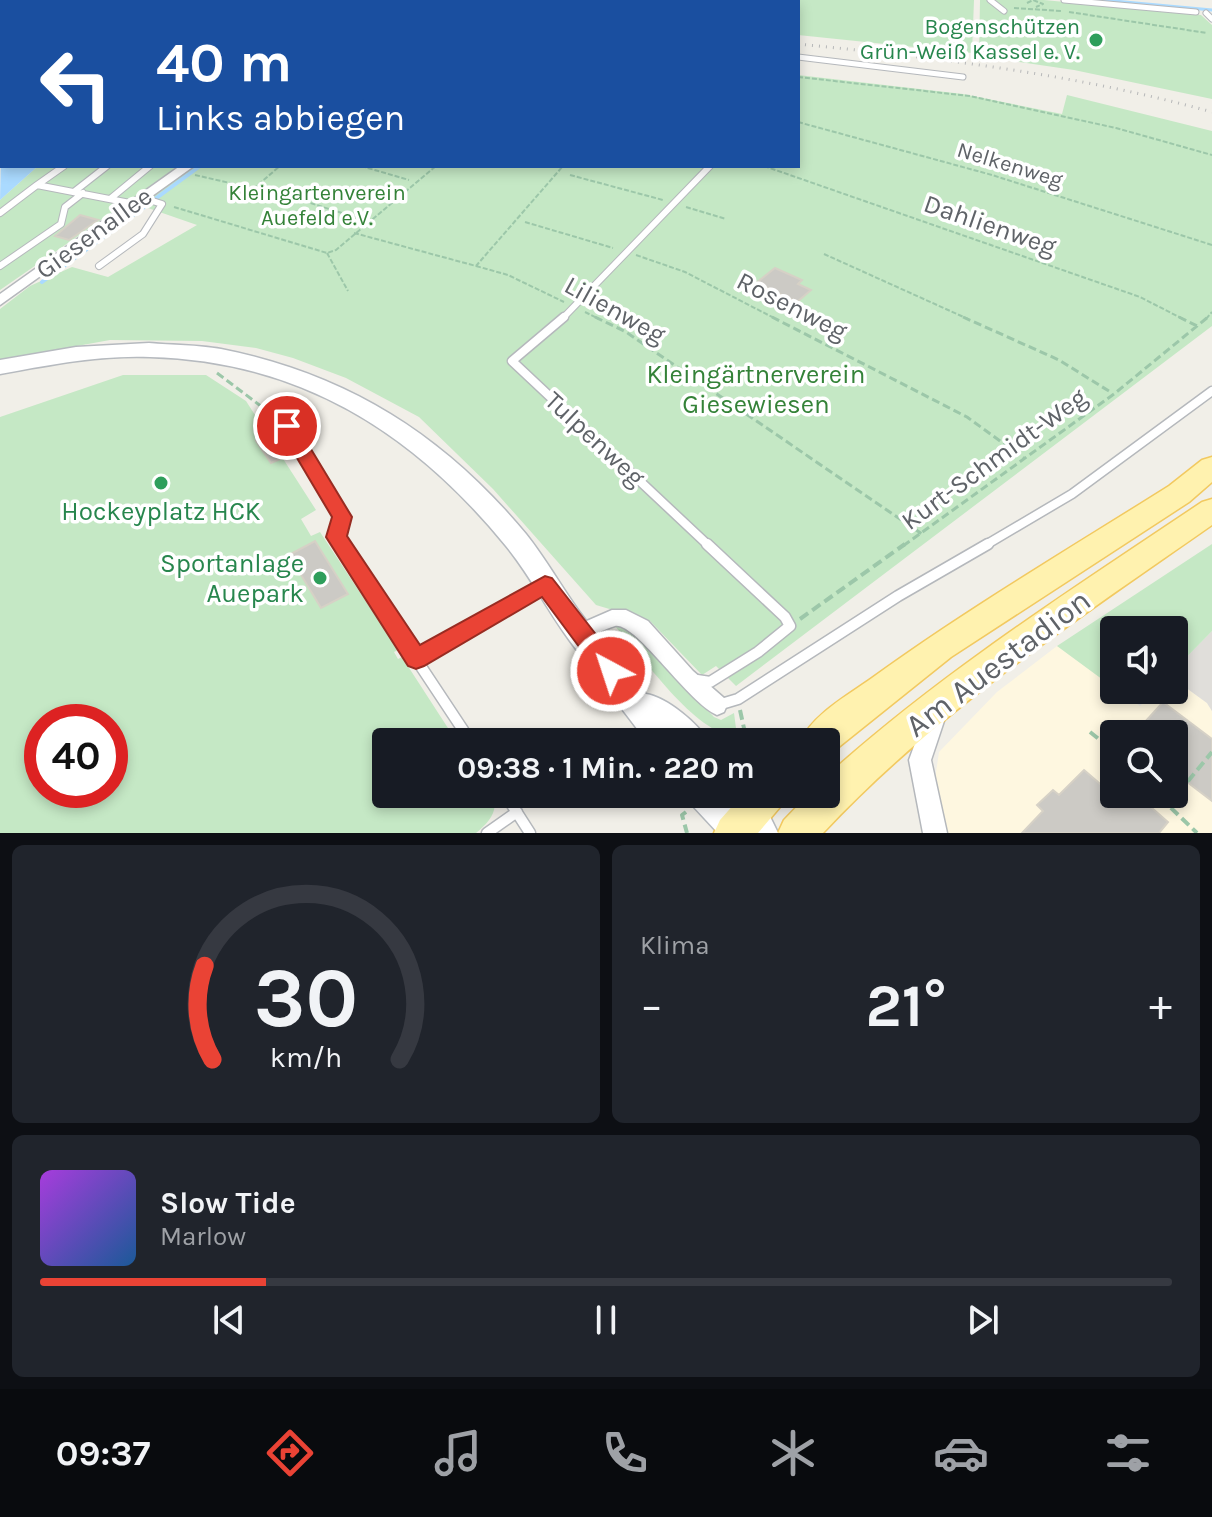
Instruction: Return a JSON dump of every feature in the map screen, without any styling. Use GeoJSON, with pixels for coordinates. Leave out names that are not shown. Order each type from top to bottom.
{"type":"FeatureCollection","features":[{"type":"Feature","properties":{"kind":"main road","name":"Am Auestadion"},"geometry":{"type":"LineString","coordinates":[[832,728],[940,647],[1179,494],[1212,467]]}},
{"type":"Feature","properties":{"kind":"main road","name":"Am Auestadion"},"geometry":{"type":"LineString","coordinates":[[797,833],[887,747],[950,693],[1212,510]]}},
{"type":"Feature","properties":{"kind":"street","name":"Giesenallee"},"geometry":{"type":"LineString","coordinates":[[0,301],[190,170]]}},
{"type":"Feature","properties":{"kind":"street"},"geometry":{"type":"LineString","coordinates":[[0,367],[64,354],[123,349],[184,350],[247,358],[292,372],[374,412],[429,451],[482,501],[515,539],[580,633],[628,692],[671,728]]}},
{"type":"Feature","properties":{"kind":"street"},"geometry":{"type":"LineString","coordinates":[[580,633],[612,618],[626,618],[641,627],[686,678],[717,705]]}},
{"type":"Feature","properties":{"kind":"street"},"geometry":{"type":"LineString","coordinates":[[935,833],[922,785],[920,760],[935,716],[950,693]]}},
{"type":"Feature","properties":{"kind":"street"},"geometry":{"type":"LineString","coordinates":[[708,808],[747,818]]}},
{"type":"Feature","properties":{"kind":"lane"},"geometry":{"type":"LineString","coordinates":[[990,0],[1004,11]]}},
{"type":"Feature","properties":{"kind":"lane"},"geometry":{"type":"LineString","coordinates":[[1064,0],[1196,12]]}},
{"type":"Feature","properties":{"kind":"lane"},"geometry":{"type":"LineString","coordinates":[[1206,13],[1212,19]]}},
{"type":"Feature","properties":{"kind":"lane"},"geometry":{"type":"LineString","coordinates":[[800,57],[963,77]]}},
{"type":"Feature","properties":{"kind":"lane"},"geometry":{"type":"LineString","coordinates":[[0,213],[61,168]]}},
{"type":"Feature","properties":{"kind":"lane"},"geometry":{"type":"LineString","coordinates":[[0,266],[61,224],[65,207],[105,168]]}},
{"type":"Feature","properties":{"kind":"lane"},"geometry":{"type":"LineString","coordinates":[[110,199],[148,168]]}},
{"type":"Feature","properties":{"kind":"lane","name":"Tulpenweg"},"geometry":{"type":"LineString","coordinates":[[708,168],[576,307],[512,361],[785,617],[790,626]]}},
{"type":"Feature","properties":{"kind":"lane"},"geometry":{"type":"LineString","coordinates":[[37,185],[110,199],[149,201],[143,234],[99,266]]}},
{"type":"Feature","properties":{"kind":"lane"},"geometry":{"type":"LineString","coordinates":[[717,705],[738,699],[898,596],[1072,494],[1212,391]]}},
{"type":"Feature","properties":{"kind":"lane"},"geometry":{"type":"LineString","coordinates":[[287,426],[342,517],[336,537],[462,728]]}},
{"type":"Feature","properties":{"kind":"lane"},"geometry":{"type":"LineString","coordinates":[[416,659],[545,585]]}},
{"type":"Feature","properties":{"kind":"lane"},"geometry":{"type":"LineString","coordinates":[[686,678],[710,682],[758,652],[790,626]]}},
{"type":"Feature","properties":{"kind":"lane"},"geometry":{"type":"LineString","coordinates":[[514,808],[530,833]]}},
{"type":"Feature","properties":{"kind":"lane"},"geometry":{"type":"LineString","coordinates":[[487,833],[517,812]]}},
{"type":"Feature","properties":{"kind":"path"},"geometry":{"type":"LineString","coordinates":[[1024,11],[1043,4],[1033,0],[1027,3]]}},
{"type":"Feature","properties":{"kind":"path"},"geometry":{"type":"LineString","coordinates":[[1012,8],[1031,14]]}},
{"type":"Feature","properties":{"kind":"path"},"geometry":{"type":"LineString","coordinates":[[1034,8],[1207,33]]}},
{"type":"Feature","properties":{"kind":"path"},"geometry":{"type":"LineString","coordinates":[[1034,8],[1042,8]]}},
{"type":"Feature","properties":{"kind":"path"},"geometry":{"type":"LineString","coordinates":[[800,77],[970,96],[1116,128],[1212,155]]}},
{"type":"Feature","properties":{"kind":"path","name":"Nelkenweg"},"geometry":{"type":"LineString","coordinates":[[800,123],[992,175],[1212,245]]}},
{"type":"Feature","properties":{"kind":"path"},"geometry":{"type":"LineString","coordinates":[[253,189],[278,168]]}},
{"type":"Feature","properties":{"kind":"path"},"geometry":{"type":"LineString","coordinates":[[368,168],[409,180]]}},
{"type":"Feature","properties":{"kind":"path"},"geometry":{"type":"LineString","coordinates":[[149,201],[327,253],[336,250],[434,168]]}},
{"type":"Feature","properties":{"kind":"path"},"geometry":{"type":"LineString","coordinates":[[476,266],[561,168]]}},
{"type":"Feature","properties":{"kind":"path","name":"Dahlienweg"},"geometry":{"type":"LineString","coordinates":[[770,168],[1140,297],[1199,327]]}},
{"type":"Feature","properties":{"kind":"path"},"geometry":{"type":"LineString","coordinates":[[190,170],[361,219]]}},
{"type":"Feature","properties":{"kind":"path"},"geometry":{"type":"LineString","coordinates":[[570,175],[726,219]]}},
{"type":"Feature","properties":{"kind":"path","name":"Rosenweg"},"geometry":{"type":"LineString","coordinates":[[525,222],[685,272],[967,417],[1025,459]]}},
{"type":"Feature","properties":{"kind":"path","name":"Lilienweg"},"geometry":{"type":"LineString","coordinates":[[354,233],[508,275],[626,332],[922,534]]}},
{"type":"Feature","properties":{"kind":"path"},"geometry":{"type":"LineString","coordinates":[[327,253],[348,291]]}},
{"type":"Feature","properties":{"kind":"path"},"geometry":{"type":"LineString","coordinates":[[824,254],[1059,360],[1114,394]]}},
{"type":"Feature","properties":{"kind":"path","name":"Kurt-Schmidt-Weg"},"geometry":{"type":"LineString","coordinates":[[790,626],[1114,394],[1199,327],[1212,312]]}},
{"type":"Feature","properties":{"kind":"path"},"geometry":{"type":"LineString","coordinates":[[217,372],[287,426]]}},
{"type":"Feature","properties":{"kind":"path"},"geometry":{"type":"LineString","coordinates":[[738,699],[744,728]]}},
{"type":"Feature","properties":{"kind":"path"},"geometry":{"type":"LineString","coordinates":[[1090,732],[1100,740]]}},
{"type":"Feature","properties":{"kind":"path"},"geometry":{"type":"LineString","coordinates":[[1188,781],[1212,752]]}},
{"type":"Feature","properties":{"kind":"path"},"geometry":{"type":"LineString","coordinates":[[687,833],[692,808]]}},
{"type":"Feature","properties":{"kind":"path"},"geometry":{"type":"LineString","coordinates":[[1171,808],[1197,833]]}},
{"type":"Feature","properties":{"kind":"shaded area"},"geometry":{"type":"Polygon","coordinates":[[[1212,631],[1212,711],[1207,703],[1188,689],[1188,656],[1212,631]]]}},
{"type":"Feature","properties":{"kind":"shaded area"},"geometry":{"type":"Polygon","coordinates":[[[1057,646],[1100,677],[1100,704],[1188,704],[1188,689],[1207,703],[1212,711],[1212,833],[947,833],[934,786],[939,752],[997,692],[1057,646]]]}},
{"type":"Feature","properties":{"kind":"green space"},"geometry":{"type":"Polygon","coordinates":[[[800,0],[974,0],[972,53],[800,35],[800,0]]]}},
{"type":"Feature","properties":{"kind":"green space","name":"Bogenschützen Grün-Weiß Kassel e. V."},"geometry":{"type":"Polygon","coordinates":[[[980,0],[1044,0],[1201,15],[1212,25],[1212,99],[1074,70],[979,56],[980,0]]]}},
{"type":"Feature","properties":{"kind":"green space","name":"Kleingärtnerverein Giesewiesen"},"geometry":{"type":"Polygon","coordinates":[[[800,75],[963,94],[1062,114],[1067,95],[1212,131],[1212,326],[736,686],[716,666],[702,675],[650,621],[596,605],[493,489],[419,417],[346,378],[256,348],[202,341],[110,340],[0,360],[0,309],[30,286],[72,267],[108,277],[197,225],[148,208],[159,199],[139,194],[0,290],[0,200],[36,168],[800,168],[800,75]]]}},
{"type":"Feature","properties":{"kind":"green space"},"geometry":{"type":"Polygon","coordinates":[[[123,375],[206,375],[246,401],[316,510],[301,519],[311,536],[320,532],[398,650],[394,652],[398,659],[402,657],[448,728],[372,728],[372,808],[494,808],[494,811],[476,833],[0,833],[0,417],[123,375]]]}},
{"type":"Feature","properties":{"kind":"green space"},"geometry":{"type":"Polygon","coordinates":[[[1212,544],[1212,631],[1188,656],[1188,616],[1103,616],[1212,544]]]}},
{"type":"Feature","properties":{"kind":"green space"},"geometry":{"type":"Polygon","coordinates":[[[1100,618],[1100,678],[1057,646],[1100,618]]]}},
{"type":"Feature","properties":{"kind":"green space"},"geometry":{"type":"Polygon","coordinates":[[[612,623],[630,627],[714,717],[721,720],[734,713],[736,728],[713,728],[704,723],[670,691],[612,623]]]}},
{"type":"Feature","properties":{"kind":"water"},"geometry":{"type":"Polygon","coordinates":[[[1,168],[36,168],[0,200],[1,168]]]}},
{"type":"Feature","properties":{"kind":"building"},"geometry":{"type":"Polygon","coordinates":[[[80,215],[98,220],[69,240],[55,236],[80,215]]]}},
{"type":"Feature","properties":{"kind":"building"},"geometry":{"type":"Polygon","coordinates":[[[775,268],[802,280],[798,284],[811,290],[797,302],[756,283],[775,268]]]}},
{"type":"Feature","properties":{"kind":"building"},"geometry":{"type":"Polygon","coordinates":[[[279,431],[294,453],[271,463],[256,441],[279,431]]]}},
{"type":"Feature","properties":{"kind":"building"},"geometry":{"type":"Polygon","coordinates":[[[315,541],[348,594],[321,608],[289,555],[315,541]]]}},
{"type":"Feature","properties":{"kind":"building"},"geometry":{"type":"Polygon","coordinates":[[[1161,704],[1166,704],[1187,720],[1147,720],[1161,704]]]}},
{"type":"Feature","properties":{"kind":"building"},"geometry":{"type":"Polygon","coordinates":[[[1188,721],[1212,739],[1212,801],[1188,783],[1188,721]]]}},
{"type":"Feature","properties":{"kind":"building"},"geometry":{"type":"Polygon","coordinates":[[[1084,770],[1100,784],[1100,808],[1152,808],[1168,822],[1159,833],[1022,833],[1043,811],[1037,805],[1053,790],[1059,795],[1084,770]]]}},
{"type":"Feature","properties":{"kind":"waterway"},"geometry":{"type":"LineString","coordinates":[[1103,0],[1212,10]]}},
{"type":"Feature","properties":{"kind":"waterway"},"geometry":{"type":"LineString","coordinates":[[42,282],[197,168]]}},
{"type":"Feature","properties":{"kind":"railway"},"geometry":{"type":"LineString","coordinates":[[800,44],[1058,77],[1212,112]]}},
{"type":"Feature","properties":{"kind":"place","name":"Bogenschützen Grün-Weiß Kassel e. V."},"geometry":{"type":"Point","coordinates":[1096,40]}},
{"type":"Feature","properties":{"kind":"place","name":"Hockeyplatz HCK"},"geometry":{"type":"Point","coordinates":[161,483]}},
{"type":"Feature","properties":{"kind":"place","name":"Sportanlage Auepark"},"geometry":{"type":"Point","coordinates":[320,578]}},
{"type":"Feature","properties":{"kind":"route"},"geometry":{"type":"LineString","coordinates":[[287,426],[342,517],[336,537],[416,659],[545,585],[611,671]]}},
{"type":"Feature","properties":{"kind":"park label","name":"Kleingartenverein Auefeld e.V."},"geometry":{"type":"Point","coordinates":[317,206]}}]}
